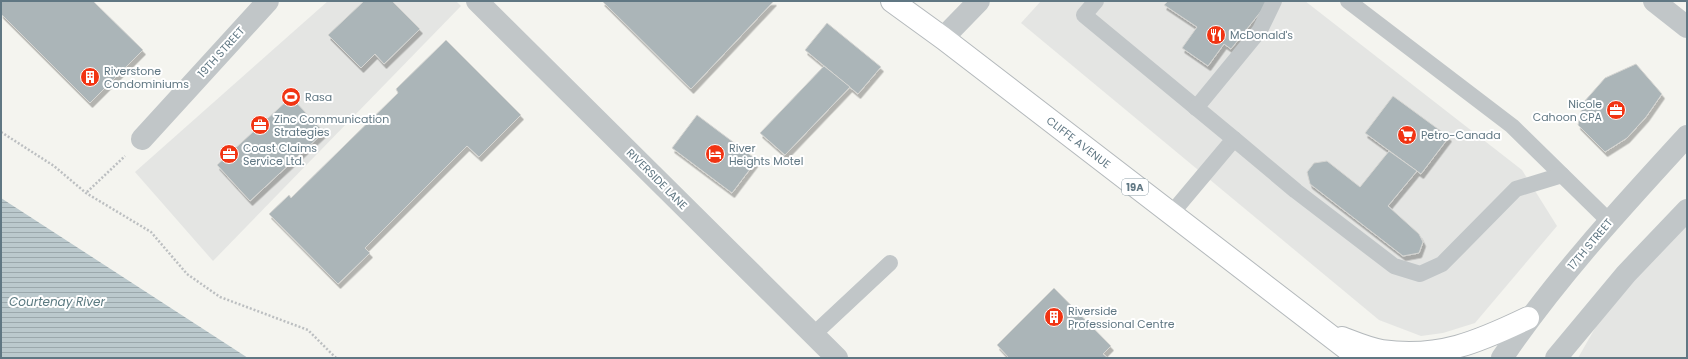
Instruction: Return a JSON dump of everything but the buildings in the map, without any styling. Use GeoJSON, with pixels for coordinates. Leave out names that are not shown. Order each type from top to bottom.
{"type":"FeatureCollection","features":[{"type":"Feature","properties":{"kind":"main road","name":"CLIFFE AVENUE"},"geometry":{"type":"LineString","coordinates":[[892,1],[943,38],[1359,358]]}},
{"type":"Feature","properties":{"kind":"main road"},"geometry":{"type":"LineString","coordinates":[[1329,334],[1382,351],[1420,355],[1451,350],[1486,339],[1528,318]]}},
{"type":"Feature","properties":{"kind":"main road"},"geometry":{"type":"LineString","coordinates":[[1329,334],[1341,358]]}},
{"type":"Feature","properties":{"kind":"street","name":"19TH STREET"},"geometry":{"type":"LineString","coordinates":[[142,139],[268,1]]}},
{"type":"Feature","properties":{"kind":"street","name":"RIVERSIDE LANE"},"geometry":{"type":"LineString","coordinates":[[477,1],[838,358]]}},
{"type":"Feature","properties":{"kind":"street"},"geometry":{"type":"LineString","coordinates":[[943,38],[979,1]]}},
{"type":"Feature","properties":{"kind":"street"},"geometry":{"type":"LineString","coordinates":[[1654,1],[1687,27]]}},
{"type":"Feature","properties":{"kind":"street","name":"17TH STREET"},"geometry":{"type":"LineString","coordinates":[[1502,358],[1528,318],[1609,221],[1687,136]]}},
{"type":"Feature","properties":{"kind":"street"},"geometry":{"type":"LineString","coordinates":[[1562,353],[1626,274],[1687,210]]}},
{"type":"Feature","properties":{"kind":"lane"},"geometry":{"type":"LineString","coordinates":[[1096,1],[1084,15],[1296,191],[1394,266],[1420,274],[1442,264],[1516,189],[1562,175]]}},
{"type":"Feature","properties":{"kind":"lane"},"geometry":{"type":"LineString","coordinates":[[1196,108],[1260,30],[1274,1]]}},
{"type":"Feature","properties":{"kind":"lane"},"geometry":{"type":"LineString","coordinates":[[1348,1],[1512,126],[1609,221]]}},
{"type":"Feature","properties":{"kind":"lane"},"geometry":{"type":"LineString","coordinates":[[1171,214],[1234,139]]}},
{"type":"Feature","properties":{"kind":"lane"},"geometry":{"type":"LineString","coordinates":[[814,334],[890,263]]}},
{"type":"Feature","properties":{"kind":"path"},"geometry":{"type":"LineString","coordinates":[[1,132],[54,166],[86,193],[152,232],[187,274],[220,297],[308,330],[336,358]]}},
{"type":"Feature","properties":{"kind":"path"},"geometry":{"type":"LineString","coordinates":[[86,193],[142,139]]}},
{"type":"Feature","properties":{"kind":"shaded area"},"geometry":{"type":"Polygon","coordinates":[[[328,1],[456,1],[461,6],[213,261],[135,172],[328,1]]]}},
{"type":"Feature","properties":{"kind":"shaded area"},"geometry":{"type":"Polygon","coordinates":[[[1041,1],[1305,1],[1522,170],[1557,226],[1475,323],[1443,333],[1421,336],[1379,320],[1021,23],[1041,1]]]}},
{"type":"Feature","properties":{"kind":"shaded area"},"geometry":{"type":"Polygon","coordinates":[[[1687,210],[1687,358],[1578,358],[1626,274],[1687,210]]]}},
{"type":"Feature","properties":{"kind":"water","name":"Courtenay River"},"geometry":{"type":"Polygon","coordinates":[[[1,198],[248,358],[1,358],[1,198]]]}},
{"type":"Feature","properties":{"kind":"place","name":"McDonald's"},"geometry":{"type":"Point","coordinates":[1216,35]}},
{"type":"Feature","properties":{"kind":"place","name":"Riverstone Condominiums"},"geometry":{"type":"Point","coordinates":[90,77]}},
{"type":"Feature","properties":{"kind":"place","name":"Rasa"},"geometry":{"type":"Point","coordinates":[291,97]}},
{"type":"Feature","properties":{"kind":"place","name":"Nicole Cahoon CPA"},"geometry":{"type":"Point","coordinates":[1616,110]}},
{"type":"Feature","properties":{"kind":"place","name":"Zinc Communication Strategies"},"geometry":{"type":"Point","coordinates":[260,125]}},
{"type":"Feature","properties":{"kind":"place","name":"Petro-Canada"},"geometry":{"type":"Point","coordinates":[1407,135]}},
{"type":"Feature","properties":{"kind":"place","name":"Coast Claims Service Ltd."},"geometry":{"type":"Point","coordinates":[229,154]}},
{"type":"Feature","properties":{"kind":"place","name":"River Heights Motel"},"geometry":{"type":"Point","coordinates":[715,154]}},
{"type":"Feature","properties":{"kind":"place","name":"Riverside Professional Centre"},"geometry":{"type":"Point","coordinates":[1054,317]}}]}
